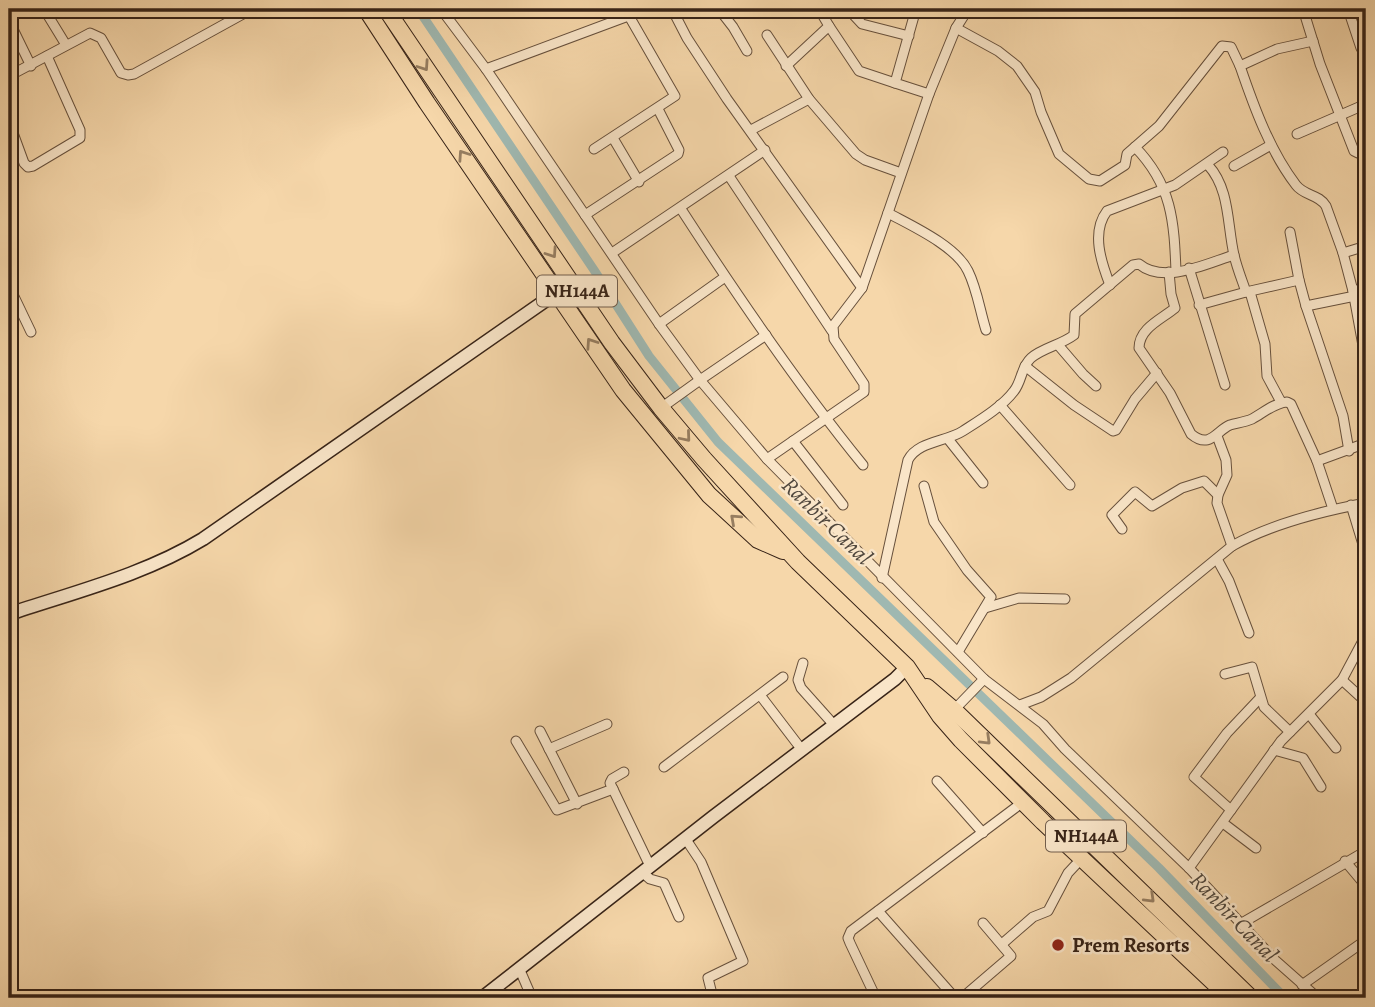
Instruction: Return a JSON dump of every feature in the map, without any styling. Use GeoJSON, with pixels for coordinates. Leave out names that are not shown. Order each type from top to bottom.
{"type":"FeatureCollection","features":[{"type":"Feature","properties":{"kind":"highway"},"geometry":{"type":"LineString","coordinates":[[366,9],[623,390],[709,495],[758,540],[795,558]]}},
{"type":"Feature","properties":{"kind":"highway","name":"NH144A"},"geometry":{"type":"LineString","coordinates":[[386,9],[612,343],[666,405],[704,459],[831,594],[1251,998]]}},
{"type":"Feature","properties":{"kind":"highway"},"geometry":{"type":"LineString","coordinates":[[912,673],[948,727],[1023,802],[1230,998]]}},
{"type":"Feature","properties":{"kind":"street"},"geometry":{"type":"LineString","coordinates":[[44,9],[66,45]]}},
{"type":"Feature","properties":{"kind":"street"},"geometry":{"type":"LineString","coordinates":[[9,76],[86,33],[95,33],[101,38],[121,73],[128,75],[181,49],[251,9]]}},
{"type":"Feature","properties":{"kind":"street"},"geometry":{"type":"LineString","coordinates":[[441,9],[486,69],[659,324],[700,380],[767,459],[958,652],[981,682],[1020,705],[1043,724],[1065,749],[1189,868],[1302,985],[1318,998]]}},
{"type":"Feature","properties":{"kind":"street"},"geometry":{"type":"LineString","coordinates":[[594,149],[675,97],[676,92],[617,9]]}},
{"type":"Feature","properties":{"kind":"street"},"geometry":{"type":"LineString","coordinates":[[486,69],[648,9]]}},
{"type":"Feature","properties":{"kind":"street"},"geometry":{"type":"LineString","coordinates":[[672,9],[702,62],[862,288]]}},
{"type":"Feature","properties":{"kind":"street"},"geometry":{"type":"LineString","coordinates":[[719,9],[731,23],[747,51]]}},
{"type":"Feature","properties":{"kind":"street"},"geometry":{"type":"LineString","coordinates":[[819,9],[855,68],[862,73],[929,94]]}},
{"type":"Feature","properties":{"kind":"street"},"geometry":{"type":"LineString","coordinates":[[848,9],[862,24],[909,36]]}},
{"type":"Feature","properties":{"kind":"street"},"geometry":{"type":"LineString","coordinates":[[895,83],[916,9]]}},
{"type":"Feature","properties":{"kind":"street"},"geometry":{"type":"LineString","coordinates":[[832,331],[836,321],[862,288],[929,94],[956,28],[968,9]]}},
{"type":"Feature","properties":{"kind":"street"},"geometry":{"type":"LineString","coordinates":[[1303,9],[1354,151],[1366,151]]}},
{"type":"Feature","properties":{"kind":"street"},"geometry":{"type":"LineString","coordinates":[[1348,9],[1361,48]]}},
{"type":"Feature","properties":{"kind":"street"},"geometry":{"type":"LineString","coordinates":[[9,21],[31,66]]}},
{"type":"Feature","properties":{"kind":"street"},"geometry":{"type":"LineString","coordinates":[[786,66],[829,26]]}},
{"type":"Feature","properties":{"kind":"street"},"geometry":{"type":"LineString","coordinates":[[956,28],[998,51],[1017,66],[1035,92],[1059,154],[1089,179],[1100,181],[1125,165],[1127,154],[1158,126],[1222,46],[1231,47],[1272,145],[1299,188],[1324,202],[1343,253],[1354,294],[1366,362]]}},
{"type":"Feature","properties":{"kind":"street"},"geometry":{"type":"LineString","coordinates":[[766,36],[809,99],[856,154],[901,173]]}},
{"type":"Feature","properties":{"kind":"street"},"geometry":{"type":"LineString","coordinates":[[1240,66],[1277,49],[1313,41]]}},
{"type":"Feature","properties":{"kind":"street"},"geometry":{"type":"LineString","coordinates":[[9,122],[24,163],[28,167],[80,138],[80,130],[47,56]]}},
{"type":"Feature","properties":{"kind":"street"},"geometry":{"type":"LineString","coordinates":[[751,130],[809,99]]}},
{"type":"Feature","properties":{"kind":"street"},"geometry":{"type":"LineString","coordinates":[[1297,134],[1366,104]]}},
{"type":"Feature","properties":{"kind":"street"},"geometry":{"type":"LineString","coordinates":[[585,215],[676,157],[679,152],[657,109]]}},
{"type":"Feature","properties":{"kind":"street"},"geometry":{"type":"LineString","coordinates":[[613,138],[639,182]]}},
{"type":"Feature","properties":{"kind":"street"},"geometry":{"type":"LineString","coordinates":[[1234,166],[1272,145]]}},
{"type":"Feature","properties":{"kind":"street"},"geometry":{"type":"LineString","coordinates":[[1135,147],[1151,164],[1164,189],[1174,226],[1171,294],[1175,308],[1154,322],[1138,342],[1139,348],[1157,373],[1193,437],[1201,439],[1217,436],[1227,427],[1252,418],[1281,402],[1291,404],[1317,461],[1333,509]]}},
{"type":"Feature","properties":{"kind":"street"},"geometry":{"type":"LineString","coordinates":[[612,253],[765,150]]}},
{"type":"Feature","properties":{"kind":"street"},"geometry":{"type":"LineString","coordinates":[[1110,285],[1100,254],[1098,232],[1102,217],[1113,207],[1164,189],[1208,164],[1223,152]]}},
{"type":"Feature","properties":{"kind":"street"},"geometry":{"type":"LineString","coordinates":[[1208,164],[1219,179],[1234,255],[1265,344],[1267,376],[1281,402]]}},
{"type":"Feature","properties":{"kind":"street"},"geometry":{"type":"LineString","coordinates":[[729,176],[832,331],[838,347],[864,384],[865,390],[767,459]]}},
{"type":"Feature","properties":{"kind":"street"},"geometry":{"type":"LineString","coordinates":[[681,209],[725,277],[826,420],[863,466]]}},
{"type":"Feature","properties":{"kind":"street"},"geometry":{"type":"LineString","coordinates":[[888,213],[924,232],[958,258],[968,270],[986,330]]}},
{"type":"Feature","properties":{"kind":"street"},"geometry":{"type":"LineString","coordinates":[[1290,232],[1306,306],[1343,415],[1349,451]]}},
{"type":"Feature","properties":{"kind":"street"},"geometry":{"type":"LineString","coordinates":[[1343,253],[1366,246]]}},
{"type":"Feature","properties":{"kind":"street"},"geometry":{"type":"LineString","coordinates":[[882,578],[908,460],[916,450],[948,439],[1000,405],[1016,389],[1025,366],[1035,355],[1059,346],[1074,335],[1075,314],[1137,263],[1149,271],[1173,272],[1234,255]]}},
{"type":"Feature","properties":{"kind":"street"},"geometry":{"type":"LineString","coordinates":[[1189,268],[1225,386]]}},
{"type":"Feature","properties":{"kind":"street"},"geometry":{"type":"LineString","coordinates":[[659,324],[725,277]]}},
{"type":"Feature","properties":{"kind":"street"},"geometry":{"type":"LineString","coordinates":[[1199,305],[1299,280]]}},
{"type":"Feature","properties":{"kind":"street"},"geometry":{"type":"LineString","coordinates":[[9,614],[181,553],[572,282]]}},
{"type":"Feature","properties":{"kind":"street"},"geometry":{"type":"LineString","coordinates":[[9,286],[32,332]]}},
{"type":"Feature","properties":{"kind":"street"},"geometry":{"type":"LineString","coordinates":[[1306,306],[1354,294],[1366,288]]}},
{"type":"Feature","properties":{"kind":"street"},"geometry":{"type":"LineString","coordinates":[[666,405],[766,335]]}},
{"type":"Feature","properties":{"kind":"street"},"geometry":{"type":"LineString","coordinates":[[1059,346],[1096,386]]}},
{"type":"Feature","properties":{"kind":"street"},"geometry":{"type":"LineString","coordinates":[[1025,366],[1112,431],[1116,430],[1135,399],[1157,373]]}},
{"type":"Feature","properties":{"kind":"street"},"geometry":{"type":"LineString","coordinates":[[1000,405],[1070,485]]}},
{"type":"Feature","properties":{"kind":"street"},"geometry":{"type":"LineString","coordinates":[[1217,436],[1227,468],[1225,481],[1217,495],[1218,509],[1232,546]]}},
{"type":"Feature","properties":{"kind":"street"},"geometry":{"type":"LineString","coordinates":[[948,439],[983,483]]}},
{"type":"Feature","properties":{"kind":"street"},"geometry":{"type":"LineString","coordinates":[[793,441],[843,505]]}},
{"type":"Feature","properties":{"kind":"street"},"geometry":{"type":"LineString","coordinates":[[1317,461],[1366,443]]}},
{"type":"Feature","properties":{"kind":"street"},"geometry":{"type":"LineString","coordinates":[[1122,529],[1112,515],[1135,492],[1152,506],[1182,488],[1204,481],[1217,495]]}},
{"type":"Feature","properties":{"kind":"street"},"geometry":{"type":"LineString","coordinates":[[925,486],[926,499],[934,522],[967,570],[991,595],[958,652]]}},
{"type":"Feature","properties":{"kind":"street"},"geometry":{"type":"LineString","coordinates":[[1020,705],[1041,697],[1071,678],[1232,546],[1252,536],[1333,509],[1366,503]]}},
{"type":"Feature","properties":{"kind":"street"},"geometry":{"type":"LineString","coordinates":[[1351,505],[1365,551]]}},
{"type":"Feature","properties":{"kind":"street"},"geometry":{"type":"LineString","coordinates":[[1217,559],[1249,633]]}},
{"type":"Feature","properties":{"kind":"street"},"geometry":{"type":"LineString","coordinates":[[985,608],[1019,598],[1065,598]]}},
{"type":"Feature","properties":{"kind":"street"},"geometry":{"type":"LineString","coordinates":[[1189,868],[1274,750],[1342,680],[1366,635]]}},
{"type":"Feature","properties":{"kind":"street"},"geometry":{"type":"LineString","coordinates":[[803,663],[798,680],[801,688],[835,725]]}},
{"type":"Feature","properties":{"kind":"street"},"geometry":{"type":"LineString","coordinates":[[1225,674],[1252,667],[1264,707],[1290,732]]}},
{"type":"Feature","properties":{"kind":"street"},"geometry":{"type":"LineString","coordinates":[[482,998],[689,844],[802,750],[895,679],[912,673]]}},
{"type":"Feature","properties":{"kind":"street"},"geometry":{"type":"LineString","coordinates":[[664,767],[783,677]]}},
{"type":"Feature","properties":{"kind":"street"},"geometry":{"type":"LineString","coordinates":[[1342,680],[1366,702]]}},
{"type":"Feature","properties":{"kind":"street"},"geometry":{"type":"LineString","coordinates":[[954,710],[981,682]]}},
{"type":"Feature","properties":{"kind":"street"},"geometry":{"type":"LineString","coordinates":[[760,695],[802,750]]}},
{"type":"Feature","properties":{"kind":"street"},"geometry":{"type":"LineString","coordinates":[[1231,810],[1194,776],[1227,733],[1260,698]]}},
{"type":"Feature","properties":{"kind":"street"},"geometry":{"type":"LineString","coordinates":[[1309,714],[1336,748]]}},
{"type":"Feature","properties":{"kind":"street"},"geometry":{"type":"LineString","coordinates":[[549,749],[607,723]]}},
{"type":"Feature","properties":{"kind":"street"},"geometry":{"type":"LineString","coordinates":[[540,731],[577,804]]}},
{"type":"Feature","properties":{"kind":"street"},"geometry":{"type":"LineString","coordinates":[[516,741],[555,809],[561,810],[613,789]]}},
{"type":"Feature","properties":{"kind":"street"},"geometry":{"type":"LineString","coordinates":[[1274,750],[1303,758],[1321,787]]}},
{"type":"Feature","properties":{"kind":"street"},"geometry":{"type":"LineString","coordinates":[[624,772],[610,780],[613,789],[647,873],[664,883],[679,917]]}},
{"type":"Feature","properties":{"kind":"street"},"geometry":{"type":"LineString","coordinates":[[937,781],[983,833]]}},
{"type":"Feature","properties":{"kind":"street"},"geometry":{"type":"LineString","coordinates":[[876,998],[848,938],[852,931],[1023,802]]}},
{"type":"Feature","properties":{"kind":"street"},"geometry":{"type":"LineString","coordinates":[[1223,823],[1256,848]]}},
{"type":"Feature","properties":{"kind":"street"},"geometry":{"type":"LineString","coordinates":[[689,844],[717,898],[743,961],[708,978],[713,998]]}},
{"type":"Feature","properties":{"kind":"street"},"geometry":{"type":"LineString","coordinates":[[1242,923],[1366,851]]}},
{"type":"Feature","properties":{"kind":"street"},"geometry":{"type":"LineString","coordinates":[[1002,944],[1033,917],[1048,911],[1068,873],[1082,858]]}},
{"type":"Feature","properties":{"kind":"street"},"geometry":{"type":"LineString","coordinates":[[1345,861],[1366,886]]}},
{"type":"Feature","properties":{"kind":"street"},"geometry":{"type":"LineString","coordinates":[[878,911],[955,998]]}},
{"type":"Feature","properties":{"kind":"street"},"geometry":{"type":"LineString","coordinates":[[962,998],[1010,958],[1010,954],[983,923]]}},
{"type":"Feature","properties":{"kind":"street"},"geometry":{"type":"LineString","coordinates":[[1302,985],[1366,940]]}},
{"type":"Feature","properties":{"kind":"street"},"geometry":{"type":"LineString","coordinates":[[519,968],[532,998]]}},
{"type":"Feature","properties":{"kind":"waterway","name":"Ranbir Canal"},"geometry":{"type":"LineString","coordinates":[[418,9],[649,356],[718,442],[1159,868],[1285,998]]}},
{"type":"Feature","properties":{"kind":"place","name":"Prem Resorts"},"geometry":{"type":"Point","coordinates":[1058,945]}}]}
